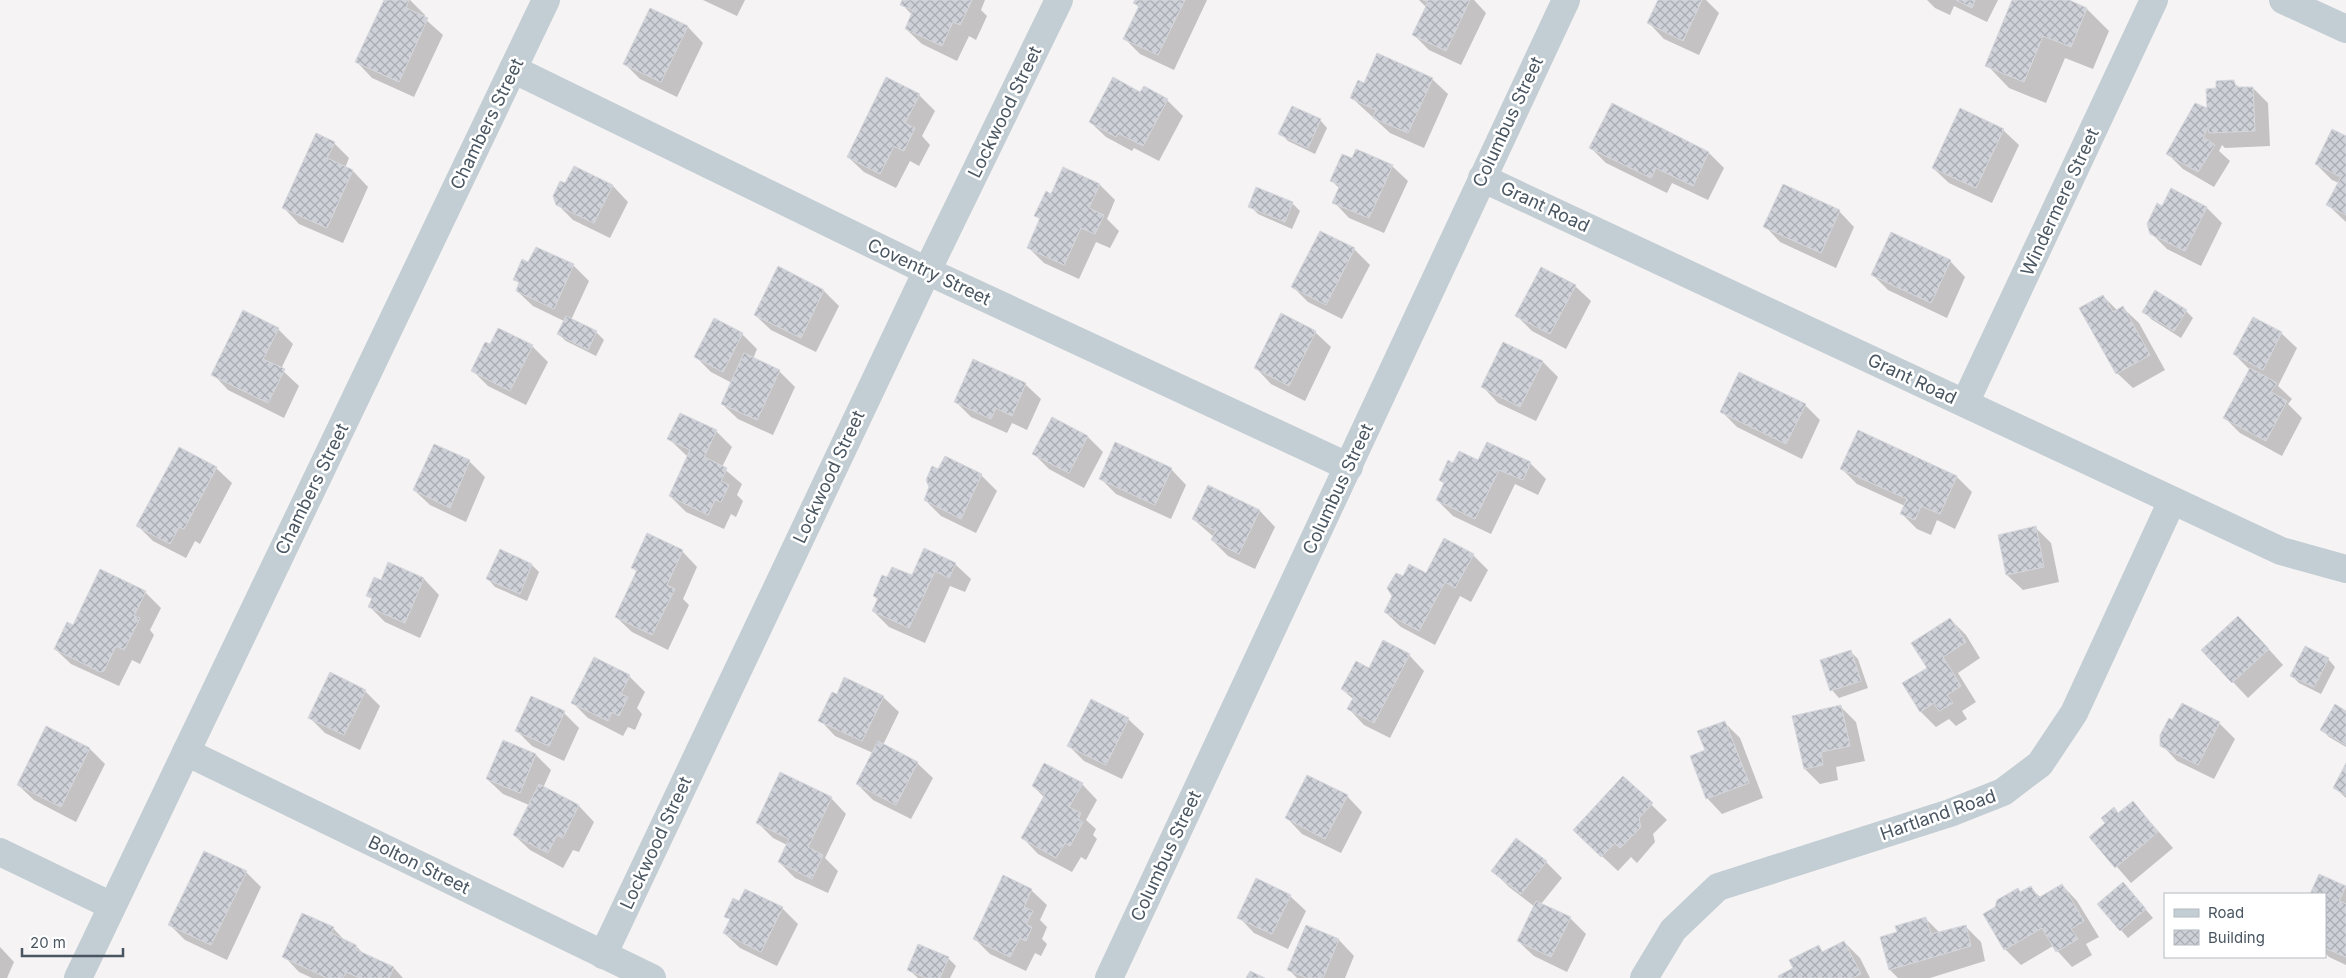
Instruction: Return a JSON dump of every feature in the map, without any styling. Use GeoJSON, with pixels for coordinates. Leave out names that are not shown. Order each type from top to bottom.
{"type":"FeatureCollection","features":[{"type":"Feature","properties":{"kind":"street","name":"Chambers Street"},"geometry":{"type":"LineString","coordinates":[[78,978],[546,0]]}},
{"type":"Feature","properties":{"kind":"street","name":"Lockwood Street"},"geometry":{"type":"LineString","coordinates":[[603,955],[927,271],[1059,0]]}},
{"type":"Feature","properties":{"kind":"street","name":"Columbus Street"},"geometry":{"type":"LineString","coordinates":[[1109,978],[1566,0]]}},
{"type":"Feature","properties":{"kind":"street","name":"Windermere Street"},"geometry":{"type":"LineString","coordinates":[[1965,403],[2154,0]]}},
{"type":"Feature","properties":{"kind":"street"},"geometry":{"type":"LineString","coordinates":[[2283,0],[2346,29]]}},
{"type":"Feature","properties":{"kind":"street","name":"Coventry Street"},"geometry":{"type":"LineString","coordinates":[[513,69],[927,271],[1349,467]]}},
{"type":"Feature","properties":{"kind":"street","name":"Grant Road"},"geometry":{"type":"LineString","coordinates":[[1482,178],[2281,551],[2346,569]]}},
{"type":"Feature","properties":{"kind":"street","name":"Hartland Road"},"geometry":{"type":"LineString","coordinates":[[1644,978],[1673,930],[1718,886],[1959,809],[2003,792],[2040,764],[2074,712],[2172,501]]}},
{"type":"Feature","properties":{"kind":"street","name":"Bolton Street"},"geometry":{"type":"LineString","coordinates":[[186,752],[652,978]]}},
{"type":"Feature","properties":{"kind":"street"},"geometry":{"type":"LineString","coordinates":[[0,852],[112,906]]}},
{"type":"Feature","properties":{"kind":"building"},"geometry":{"type":"Polygon","coordinates":[[[384,0],[409,0],[406,8],[428,18],[399,82],[355,62],[384,0]]]}},
{"type":"Feature","properties":{"kind":"building"},"geometry":{"type":"Polygon","coordinates":[[[902,0],[972,0],[960,25],[953,22],[942,46],[905,29],[913,10],[900,5],[902,0]]]}},
{"type":"Feature","properties":{"kind":"building"},"geometry":{"type":"Polygon","coordinates":[[[1135,0],[1185,0],[1158,55],[1123,39],[1139,6],[1133,3],[1135,0]]]}},
{"type":"Feature","properties":{"kind":"building"},"geometry":{"type":"Polygon","coordinates":[[[1423,0],[1470,0],[1446,51],[1412,35],[1428,2],[1423,0]]]}},
{"type":"Feature","properties":{"kind":"building"},"geometry":{"type":"Polygon","coordinates":[[[1658,0],[1702,0],[1683,41],[1647,23],[1658,0]]]}},
{"type":"Feature","properties":{"kind":"building"},"geometry":{"type":"Polygon","coordinates":[[[1956,0],[1975,0],[1972,8],[1956,0]]]}},
{"type":"Feature","properties":{"kind":"building"},"geometry":{"type":"Polygon","coordinates":[[[2012,0],[2069,0],[2087,8],[2071,47],[2043,36],[2024,82],[1985,66],[2012,0]]]}},
{"type":"Feature","properties":{"kind":"building"},"geometry":{"type":"Polygon","coordinates":[[[650,8],[688,26],[661,82],[623,64],[650,8]]]}},
{"type":"Feature","properties":{"kind":"building"},"geometry":{"type":"Polygon","coordinates":[[[1377,53],[1433,78],[1408,133],[1373,118],[1376,110],[1350,98],[1358,80],[1364,83],[1377,53]]]}},
{"type":"Feature","properties":{"kind":"building"},"geometry":{"type":"Polygon","coordinates":[[[886,77],[920,94],[905,123],[915,128],[904,151],[894,146],[880,174],[847,157],[886,77]]]}},
{"type":"Feature","properties":{"kind":"building"},"geometry":{"type":"Polygon","coordinates":[[[1113,77],[1140,92],[1144,86],[1168,99],[1143,146],[1118,133],[1116,137],[1089,122],[1113,77]]]}},
{"type":"Feature","properties":{"kind":"building"},"geometry":{"type":"Polygon","coordinates":[[[2234,80],[2236,87],[2253,87],[2255,131],[2209,133],[2208,127],[2203,137],[2215,145],[2198,172],[2166,154],[2195,103],[2207,108],[2206,89],[2216,88],[2216,81],[2234,80]]]}},
{"type":"Feature","properties":{"kind":"building"},"geometry":{"type":"Polygon","coordinates":[[[1612,103],[1709,152],[1693,186],[1656,168],[1651,178],[1589,148],[1612,103]]]}},
{"type":"Feature","properties":{"kind":"building"},"geometry":{"type":"Polygon","coordinates":[[[1292,106],[1321,119],[1308,148],[1278,134],[1292,106]]]}},
{"type":"Feature","properties":{"kind":"building"},"geometry":{"type":"Polygon","coordinates":[[[1960,108],[2004,129],[1976,188],[1932,168],[1960,108]]]}},
{"type":"Feature","properties":{"kind":"building"},"geometry":{"type":"Polygon","coordinates":[[[2332,129],[2346,136],[2346,215],[2326,205],[2341,177],[2315,164],[2332,129]]]}},
{"type":"Feature","properties":{"kind":"building"},"geometry":{"type":"Polygon","coordinates":[[[316,133],[335,142],[327,158],[353,170],[327,228],[282,208],[316,133]]]}},
{"type":"Feature","properties":{"kind":"building"},"geometry":{"type":"Polygon","coordinates":[[[1356,149],[1393,165],[1369,218],[1332,203],[1340,185],[1330,181],[1342,154],[1352,158],[1356,149]]]}},
{"type":"Feature","properties":{"kind":"building"},"geometry":{"type":"Polygon","coordinates":[[[574,166],[613,185],[594,223],[556,205],[553,196],[560,181],[565,183],[574,166]]]}},
{"type":"Feature","properties":{"kind":"building"},"geometry":{"type":"Polygon","coordinates":[[[1063,167],[1100,184],[1089,208],[1104,215],[1095,234],[1081,228],[1064,265],[1027,248],[1040,218],[1034,216],[1046,191],[1051,194],[1063,167]]]}},
{"type":"Feature","properties":{"kind":"building"},"geometry":{"type":"Polygon","coordinates":[[[1783,184],[1840,210],[1821,253],[1763,227],[1783,184]]]}},
{"type":"Feature","properties":{"kind":"building"},"geometry":{"type":"Polygon","coordinates":[[[1256,187],[1293,202],[1285,222],[1248,207],[1256,187]]]}},
{"type":"Feature","properties":{"kind":"building"},"geometry":{"type":"Polygon","coordinates":[[[2171,188],[2207,207],[2185,251],[2150,234],[2147,224],[2157,203],[2162,206],[2171,188]]]}},
{"type":"Feature","properties":{"kind":"building"},"geometry":{"type":"Polygon","coordinates":[[[1320,231],[1355,248],[1326,305],[1291,287],[1320,231]]]}},
{"type":"Feature","properties":{"kind":"building"},"geometry":{"type":"Polygon","coordinates":[[[1891,232],[1951,260],[1931,303],[1871,275],[1891,232]]]}},
{"type":"Feature","properties":{"kind":"building"},"geometry":{"type":"Polygon","coordinates":[[[536,247],[574,264],[554,309],[516,291],[519,282],[513,280],[522,259],[528,262],[536,247]]]}},
{"type":"Feature","properties":{"kind":"building"},"geometry":{"type":"Polygon","coordinates":[[[778,266],[824,290],[801,338],[754,315],[778,266]]]}},
{"type":"Feature","properties":{"kind":"building"},"geometry":{"type":"Polygon","coordinates":[[[1541,267],[1576,285],[1550,334],[1515,316],[1541,267]]]}},
{"type":"Feature","properties":{"kind":"building"},"geometry":{"type":"Polygon","coordinates":[[[2155,290],[2187,310],[2174,331],[2142,312],[2155,290]]]}},
{"type":"Feature","properties":{"kind":"building"},"geometry":{"type":"Polygon","coordinates":[[[2103,295],[2113,312],[2123,306],[2150,355],[2116,374],[2079,308],[2103,295]]]}},
{"type":"Feature","properties":{"kind":"building"},"geometry":{"type":"Polygon","coordinates":[[[243,310],[279,328],[263,359],[285,369],[268,403],[211,375],[243,310]]]}},
{"type":"Feature","properties":{"kind":"building"},"geometry":{"type":"Polygon","coordinates":[[[1281,313],[1316,331],[1289,386],[1254,368],[1281,313]]]}},
{"type":"Feature","properties":{"kind":"building"},"geometry":{"type":"Polygon","coordinates":[[[566,316],[597,331],[588,350],[557,334],[566,316]]]}},
{"type":"Feature","properties":{"kind":"building"},"geometry":{"type":"Polygon","coordinates":[[[2253,317],[2282,332],[2263,370],[2233,354],[2253,317]]]}},
{"type":"Feature","properties":{"kind":"building"},"geometry":{"type":"Polygon","coordinates":[[[714,318],[743,333],[723,372],[694,357],[714,318]]]}},
{"type":"Feature","properties":{"kind":"building"},"geometry":{"type":"Polygon","coordinates":[[[498,328],[533,345],[510,391],[471,371],[485,342],[490,344],[498,328]]]}},
{"type":"Feature","properties":{"kind":"building"},"geometry":{"type":"Polygon","coordinates":[[[1503,342],[1543,361],[1520,407],[1481,387],[1503,342]]]}},
{"type":"Feature","properties":{"kind":"building"},"geometry":{"type":"Polygon","coordinates":[[[744,353],[780,370],[757,420],[721,404],[744,353]]]}},
{"type":"Feature","properties":{"kind":"building"},"geometry":{"type":"Polygon","coordinates":[[[973,359],[1026,383],[1012,416],[996,408],[991,419],[954,402],[973,359]]]}},
{"type":"Feature","properties":{"kind":"building"},"geometry":{"type":"Polygon","coordinates":[[[2250,368],[2277,383],[2271,392],[2287,401],[2266,441],[2223,418],[2250,368]]]}},
{"type":"Feature","properties":{"kind":"building"},"geometry":{"type":"Polygon","coordinates":[[[1739,372],[1806,404],[1786,444],[1720,412],[1739,372]]]}},
{"type":"Feature","properties":{"kind":"building"},"geometry":{"type":"Polygon","coordinates":[[[680,413],[717,430],[704,457],[727,468],[721,481],[729,485],[721,502],[715,500],[708,515],[669,496],[690,450],[667,439],[680,413]]]}},
{"type":"Feature","properties":{"kind":"building"},"geometry":{"type":"Polygon","coordinates":[[[1052,417],[1088,436],[1069,473],[1032,454],[1052,417]]]}},
{"type":"Feature","properties":{"kind":"building"},"geometry":{"type":"Polygon","coordinates":[[[1858,430],[1957,476],[1940,514],[1921,506],[1915,520],[1900,514],[1907,499],[1840,469],[1858,430]]]}},
{"type":"Feature","properties":{"kind":"building"},"geometry":{"type":"Polygon","coordinates":[[[1115,442],[1172,468],[1155,505],[1099,479],[1115,442]]]}},
{"type":"Feature","properties":{"kind":"building"},"geometry":{"type":"Polygon","coordinates":[[[1487,442],[1531,462],[1523,480],[1499,470],[1475,519],[1436,500],[1444,483],[1439,480],[1448,460],[1453,463],[1459,451],[1478,460],[1487,442]]]}},
{"type":"Feature","properties":{"kind":"building"},"geometry":{"type":"Polygon","coordinates":[[[434,444],[470,460],[450,508],[413,490],[434,444]]]}},
{"type":"Feature","properties":{"kind":"building"},"geometry":{"type":"Polygon","coordinates":[[[179,447],[217,467],[184,529],[179,527],[170,544],[136,526],[179,447]]]}},
{"type":"Feature","properties":{"kind":"building"},"geometry":{"type":"Polygon","coordinates":[[[945,456],[982,474],[961,519],[924,500],[929,487],[926,480],[932,466],[938,469],[945,456]]]}},
{"type":"Feature","properties":{"kind":"building"},"geometry":{"type":"Polygon","coordinates":[[[1208,485],[1260,510],[1239,554],[1211,540],[1216,531],[1192,519],[1208,485]]]}},
{"type":"Feature","properties":{"kind":"building"},"geometry":{"type":"Polygon","coordinates":[[[2036,526],[2044,567],[2006,575],[1998,535],[2036,526]]]}},
{"type":"Feature","properties":{"kind":"building"},"geometry":{"type":"Polygon","coordinates":[[[647,533],[683,550],[667,585],[675,589],[652,635],[615,617],[637,570],[631,568],[647,533]]]}},
{"type":"Feature","properties":{"kind":"building"},"geometry":{"type":"Polygon","coordinates":[[[1444,538],[1474,554],[1455,588],[1445,582],[1419,631],[1384,612],[1392,596],[1387,588],[1396,573],[1403,576],[1409,564],[1426,573],[1444,538]]]}},
{"type":"Feature","properties":{"kind":"building"},"geometry":{"type":"Polygon","coordinates":[[[924,548],[956,563],[949,578],[935,571],[909,628],[872,611],[878,598],[873,596],[882,575],[887,577],[892,567],[912,575],[924,548]]]}},
{"type":"Feature","properties":{"kind":"building"},"geometry":{"type":"Polygon","coordinates":[[[500,549],[532,564],[520,594],[486,579],[500,549]]]}},
{"type":"Feature","properties":{"kind":"building"},"geometry":{"type":"Polygon","coordinates":[[[388,562],[424,578],[405,623],[368,607],[372,598],[366,596],[374,577],[381,580],[388,562]]]}},
{"type":"Feature","properties":{"kind":"building"},"geometry":{"type":"Polygon","coordinates":[[[100,569],[146,591],[134,616],[140,618],[124,650],[116,646],[104,671],[100,672],[54,649],[67,622],[73,625],[100,569]]]}},
{"type":"Feature","properties":{"kind":"building"},"geometry":{"type":"Polygon","coordinates":[[[2238,616],[2269,649],[2232,683],[2201,650],[2238,616]]]}},
{"type":"Feature","properties":{"kind":"building"},"geometry":{"type":"Polygon","coordinates":[[[1950,618],[1966,642],[1943,657],[1961,686],[1947,695],[1953,703],[1939,711],[1934,703],[1920,712],[1902,683],[1927,668],[1911,643],[1950,618]]]}},
{"type":"Feature","properties":{"kind":"building"},"geometry":{"type":"Polygon","coordinates":[[[1383,640],[1410,654],[1374,723],[1347,709],[1354,696],[1341,689],[1356,661],[1369,668],[1383,640]]]}},
{"type":"Feature","properties":{"kind":"building"},"geometry":{"type":"Polygon","coordinates":[[[2305,646],[2329,658],[2314,687],[2290,676],[2305,646]]]}},
{"type":"Feature","properties":{"kind":"building"},"geometry":{"type":"Polygon","coordinates":[[[1851,650],[1861,681],[1830,691],[1820,660],[1851,650]]]}},
{"type":"Feature","properties":{"kind":"building"},"geometry":{"type":"Polygon","coordinates":[[[594,657],[630,675],[621,694],[628,697],[619,716],[612,712],[608,721],[571,703],[594,657]]]}},
{"type":"Feature","properties":{"kind":"building"},"geometry":{"type":"Polygon","coordinates":[[[330,672],[366,690],[344,735],[308,718],[330,672]]]}},
{"type":"Feature","properties":{"kind":"building"},"geometry":{"type":"Polygon","coordinates":[[[844,677],[884,696],[862,741],[818,721],[832,692],[837,694],[844,677]]]}},
{"type":"Feature","properties":{"kind":"building"},"geometry":{"type":"Polygon","coordinates":[[[531,696],[565,711],[549,746],[515,731],[531,696]]]}},
{"type":"Feature","properties":{"kind":"building"},"geometry":{"type":"Polygon","coordinates":[[[1091,699],[1129,718],[1106,765],[1067,746],[1091,699]]]}},
{"type":"Feature","properties":{"kind":"building"},"geometry":{"type":"Polygon","coordinates":[[[2182,703],[2220,722],[2198,765],[2160,746],[2160,735],[2169,718],[2172,720],[2182,703]]]}},
{"type":"Feature","properties":{"kind":"building"},"geometry":{"type":"Polygon","coordinates":[[[2335,704],[2346,711],[2346,745],[2320,730],[2335,704]]]}},
{"type":"Feature","properties":{"kind":"building"},"geometry":{"type":"Polygon","coordinates":[[[1841,705],[1850,746],[1821,752],[1823,765],[1804,769],[1792,716],[1841,705]]]}},
{"type":"Feature","properties":{"kind":"building"},"geometry":{"type":"Polygon","coordinates":[[[1725,721],[1749,783],[1706,799],[1690,756],[1705,750],[1697,731],[1725,721]]]}},
{"type":"Feature","properties":{"kind":"building"},"geometry":{"type":"Polygon","coordinates":[[[46,726],[90,748],[61,807],[17,785],[46,726]]]}},
{"type":"Feature","properties":{"kind":"building"},"geometry":{"type":"Polygon","coordinates":[[[503,740],[536,754],[520,793],[486,779],[503,740]]]}},
{"type":"Feature","properties":{"kind":"building"},"geometry":{"type":"Polygon","coordinates":[[[878,741],[918,762],[896,805],[856,784],[878,741]]]}},
{"type":"Feature","properties":{"kind":"building"},"geometry":{"type":"Polygon","coordinates":[[[1044,763],[1083,783],[1069,807],[1081,813],[1078,820],[1083,822],[1070,846],[1065,843],[1056,858],[1021,838],[1045,794],[1032,786],[1044,763]]]}},
{"type":"Feature","properties":{"kind":"building"},"geometry":{"type":"Polygon","coordinates":[[[2346,763],[2346,795],[2333,788],[2346,763]]]}},
{"type":"Feature","properties":{"kind":"building"},"geometry":{"type":"Polygon","coordinates":[[[780,772],[832,797],[808,847],[823,855],[812,879],[778,862],[789,839],[756,823],[780,772]]]}},
{"type":"Feature","properties":{"kind":"building"},"geometry":{"type":"Polygon","coordinates":[[[1307,775],[1348,795],[1325,839],[1285,818],[1307,775]]]}},
{"type":"Feature","properties":{"kind":"building"},"geometry":{"type":"Polygon","coordinates":[[[1623,776],[1653,803],[1639,818],[1641,827],[1620,848],[1615,843],[1601,857],[1573,830],[1623,776]]]}},
{"type":"Feature","properties":{"kind":"building"},"geometry":{"type":"Polygon","coordinates":[[[539,784],[579,805],[563,838],[557,835],[548,853],[513,835],[539,784]]]}},
{"type":"Feature","properties":{"kind":"building"},"geometry":{"type":"Polygon","coordinates":[[[2133,801],[2158,832],[2115,868],[2089,837],[2105,823],[2101,818],[2114,807],[2118,813],[2133,801]]]}},
{"type":"Feature","properties":{"kind":"building"},"geometry":{"type":"Polygon","coordinates":[[[1516,838],[1547,861],[1521,894],[1491,871],[1516,838]]]}},
{"type":"Feature","properties":{"kind":"building"},"geometry":{"type":"Polygon","coordinates":[[[204,851],[247,871],[211,945],[168,925],[204,851]]]}},
{"type":"Feature","properties":{"kind":"building"},"geometry":{"type":"Polygon","coordinates":[[[2319,874],[2346,886],[2339,901],[2346,904],[2346,957],[2326,948],[2326,893],[2310,893],[2319,874]]]}},
{"type":"Feature","properties":{"kind":"building"},"geometry":{"type":"Polygon","coordinates":[[[1003,875],[1032,889],[1024,907],[1033,911],[1026,924],[1032,927],[1026,941],[1020,938],[1010,957],[973,939],[1003,875]]]}},
{"type":"Feature","properties":{"kind":"building"},"geometry":{"type":"Polygon","coordinates":[[[1256,878],[1291,895],[1272,934],[1237,918],[1256,878]]]}},
{"type":"Feature","properties":{"kind":"building"},"geometry":{"type":"Polygon","coordinates":[[[2123,882],[2146,909],[2120,931],[2097,904],[2123,882]]]}},
{"type":"Feature","properties":{"kind":"building"},"geometry":{"type":"Polygon","coordinates":[[[2062,884],[2084,921],[2071,929],[2078,939],[2056,952],[2042,928],[2004,950],[1983,914],[1995,907],[1997,900],[2018,888],[2020,892],[2031,886],[2038,898],[2062,884]]]}},
{"type":"Feature","properties":{"kind":"building"},"geometry":{"type":"Polygon","coordinates":[[[745,889],[783,907],[761,952],[723,933],[730,919],[724,917],[733,898],[739,901],[745,889]]]}},
{"type":"Feature","properties":{"kind":"building"},"geometry":{"type":"Polygon","coordinates":[[[1536,901],[1571,917],[1551,957],[1517,941],[1536,901]]]}},
{"type":"Feature","properties":{"kind":"building"},"geometry":{"type":"Polygon","coordinates":[[[302,913],[334,927],[331,933],[356,945],[357,950],[394,967],[389,978],[360,978],[346,972],[343,978],[327,978],[282,957],[302,913]]]}},
{"type":"Feature","properties":{"kind":"building"},"geometry":{"type":"Polygon","coordinates":[[[1926,917],[1931,934],[1966,925],[1971,946],[1889,970],[1880,937],[1897,932],[1895,926],[1926,917]]]}},
{"type":"Feature","properties":{"kind":"building"},"geometry":{"type":"Polygon","coordinates":[[[1306,925],[1339,939],[1323,978],[1307,978],[1287,970],[1306,925]]]}},
{"type":"Feature","properties":{"kind":"building"},"geometry":{"type":"Polygon","coordinates":[[[1844,941],[1861,974],[1852,978],[1779,978],[1778,976],[1793,968],[1789,960],[1819,945],[1822,952],[1844,941]]]}},
{"type":"Feature","properties":{"kind":"building"},"geometry":{"type":"Polygon","coordinates":[[[918,944],[949,957],[940,978],[926,978],[907,970],[918,944]]]}},
{"type":"Feature","properties":{"kind":"building"},"geometry":{"type":"Polygon","coordinates":[[[1250,971],[1265,978],[1246,978],[1250,971]]]}}]}
